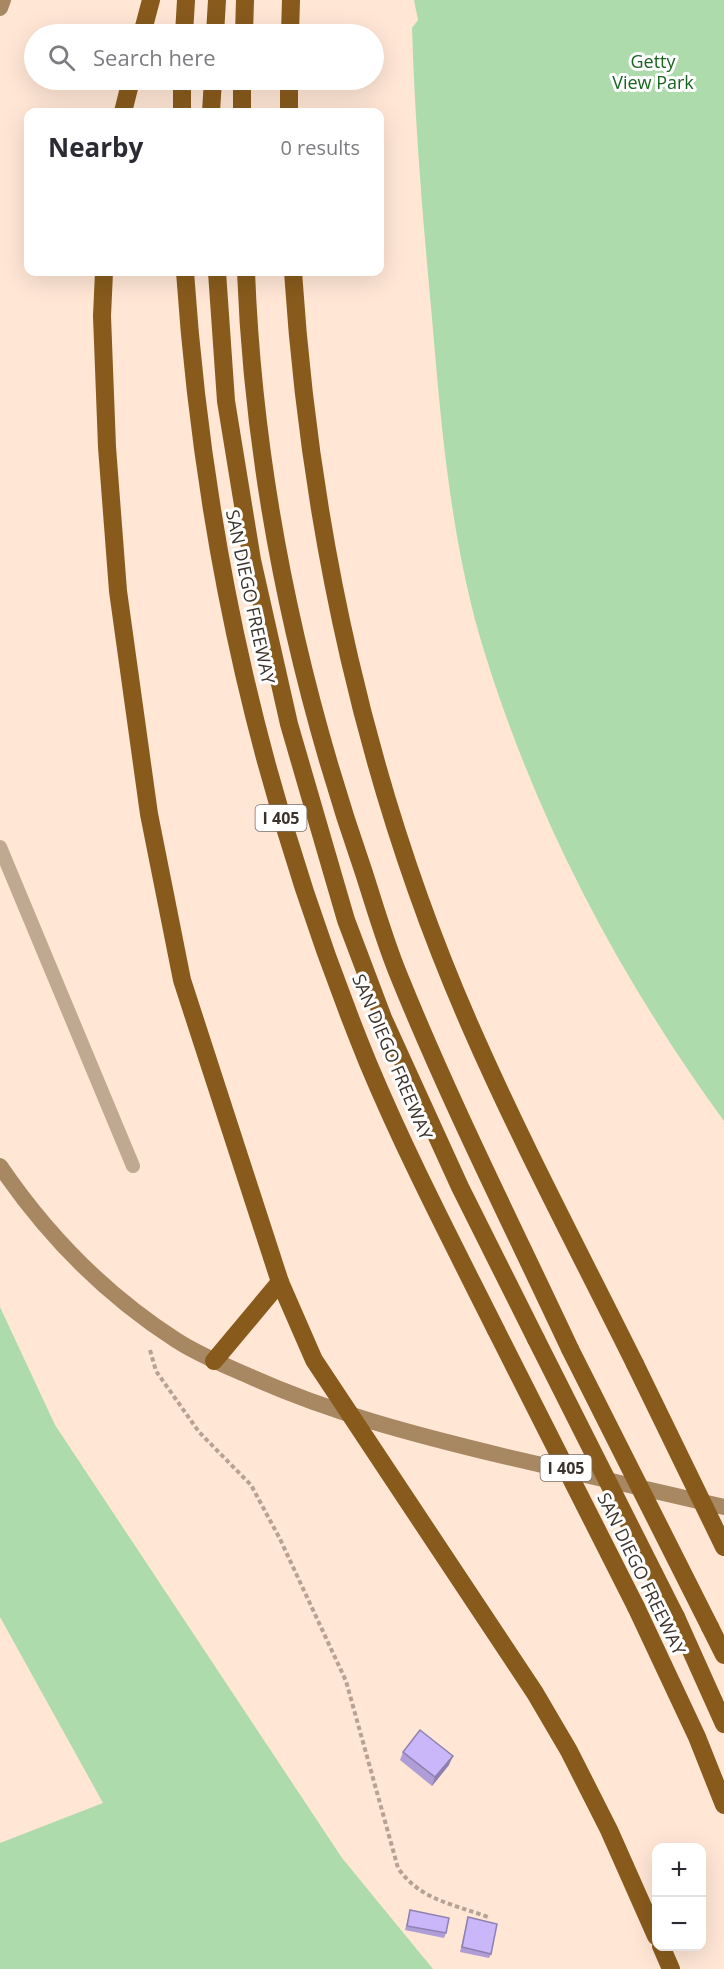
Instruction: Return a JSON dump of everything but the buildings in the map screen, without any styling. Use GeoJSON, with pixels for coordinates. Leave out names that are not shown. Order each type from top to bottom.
{"type":"FeatureCollection","features":[{"type":"Feature","properties":{"kind":"highway"},"geometry":{"type":"LineString","coordinates":[[145,24],[151,0]]}},
{"type":"Feature","properties":{"kind":"highway"},"geometry":{"type":"LineString","coordinates":[[185,24],[186,0]]}},
{"type":"Feature","properties":{"kind":"highway"},"geometry":{"type":"LineString","coordinates":[[216,24],[217,0]]}},
{"type":"Feature","properties":{"kind":"highway"},"geometry":{"type":"LineString","coordinates":[[244,24],[245,0]]}},
{"type":"Feature","properties":{"kind":"highway"},"geometry":{"type":"LineString","coordinates":[[290,24],[291,0]]}},
{"type":"Feature","properties":{"kind":"highway"},"geometry":{"type":"LineString","coordinates":[[124,108],[128,90]]}},
{"type":"Feature","properties":{"kind":"highway"},"geometry":{"type":"LineString","coordinates":[[182,90],[182,108]]}},
{"type":"Feature","properties":{"kind":"highway"},"geometry":{"type":"LineString","coordinates":[[211,108],[212,90]]}},
{"type":"Feature","properties":{"kind":"highway"},"geometry":{"type":"LineString","coordinates":[[242,90],[242,108]]}},
{"type":"Feature","properties":{"kind":"highway"},"geometry":{"type":"LineString","coordinates":[[289,90],[289,108]]}},
{"type":"Feature","properties":{"kind":"highway"},"geometry":{"type":"LineString","coordinates":[[104,276],[102,316],[107,447],[118,591],[151,824],[182,980],[280,1282],[314,1360],[535,1694],[569,1751],[609,1830],[652,1925]]}},
{"type":"Feature","properties":{"kind":"highway","name":"SAN DIEGO FREEWAY"},"geometry":{"type":"LineString","coordinates":[[184,276],[191,367],[224,587],[251,704],[284,830],[323,945],[369,1064],[496,1330],[636,1607],[696,1737],[724,1805]]}},
{"type":"Feature","properties":{"kind":"highway"},"geometry":{"type":"LineString","coordinates":[[218,276],[226,401],[252,560],[289,724],[346,920],[383,1018],[460,1187],[676,1617],[724,1724]]}},
{"type":"Feature","properties":{"kind":"highway"},"geometry":{"type":"LineString","coordinates":[[246,276],[248,331],[261,441],[281,568],[308,688],[341,807],[398,975],[459,1112],[570,1348],[724,1655]]}},
{"type":"Feature","properties":{"kind":"highway"},"geometry":{"type":"LineString","coordinates":[[293,276],[309,436],[334,587],[374,757],[398,834],[424,910],[472,1030],[519,1132],[724,1546]]}},
{"type":"Feature","properties":{"kind":"highway"},"geometry":{"type":"LineString","coordinates":[[214,1361],[280,1282]]}},
{"type":"Feature","properties":{"kind":"highway"},"geometry":{"type":"LineString","coordinates":[[663,1951],[671,1969]]}},
{"type":"Feature","properties":{"kind":"main road"},"geometry":{"type":"LineString","coordinates":[[0,8],[3,0]]}},
{"type":"Feature","properties":{"kind":"main road"},"geometry":{"type":"LineString","coordinates":[[0,1166],[47,1227],[85,1269],[154,1324],[214,1361],[287,1394],[350,1416],[459,1446],[724,1507]]}},
{"type":"Feature","properties":{"kind":"lane"},"geometry":{"type":"LineString","coordinates":[[0,847],[134,1166]]}},
{"type":"Feature","properties":{"kind":"path"},"geometry":{"type":"LineString","coordinates":[[154,1324],[150,1352],[156,1371],[199,1432],[260,1498],[332,1647],[346,1681],[398,1868],[410,1885],[426,1896],[488,1917]]}},
{"type":"Feature","properties":{"kind":"green space","name":"Getty View Park"},"geometry":{"type":"Polygon","coordinates":[[[414,0],[724,0],[724,1121],[647,1007],[581,888],[524,764],[479,634],[454,517],[439,398],[417,137],[412,28],[418,20],[414,0]]]}},
{"type":"Feature","properties":{"kind":"green space"},"geometry":{"type":"Polygon","coordinates":[[[0,1307],[55,1425],[342,1858],[433,1969],[0,1969],[0,1843],[103,1803],[0,1617],[0,1307]]]}}]}
